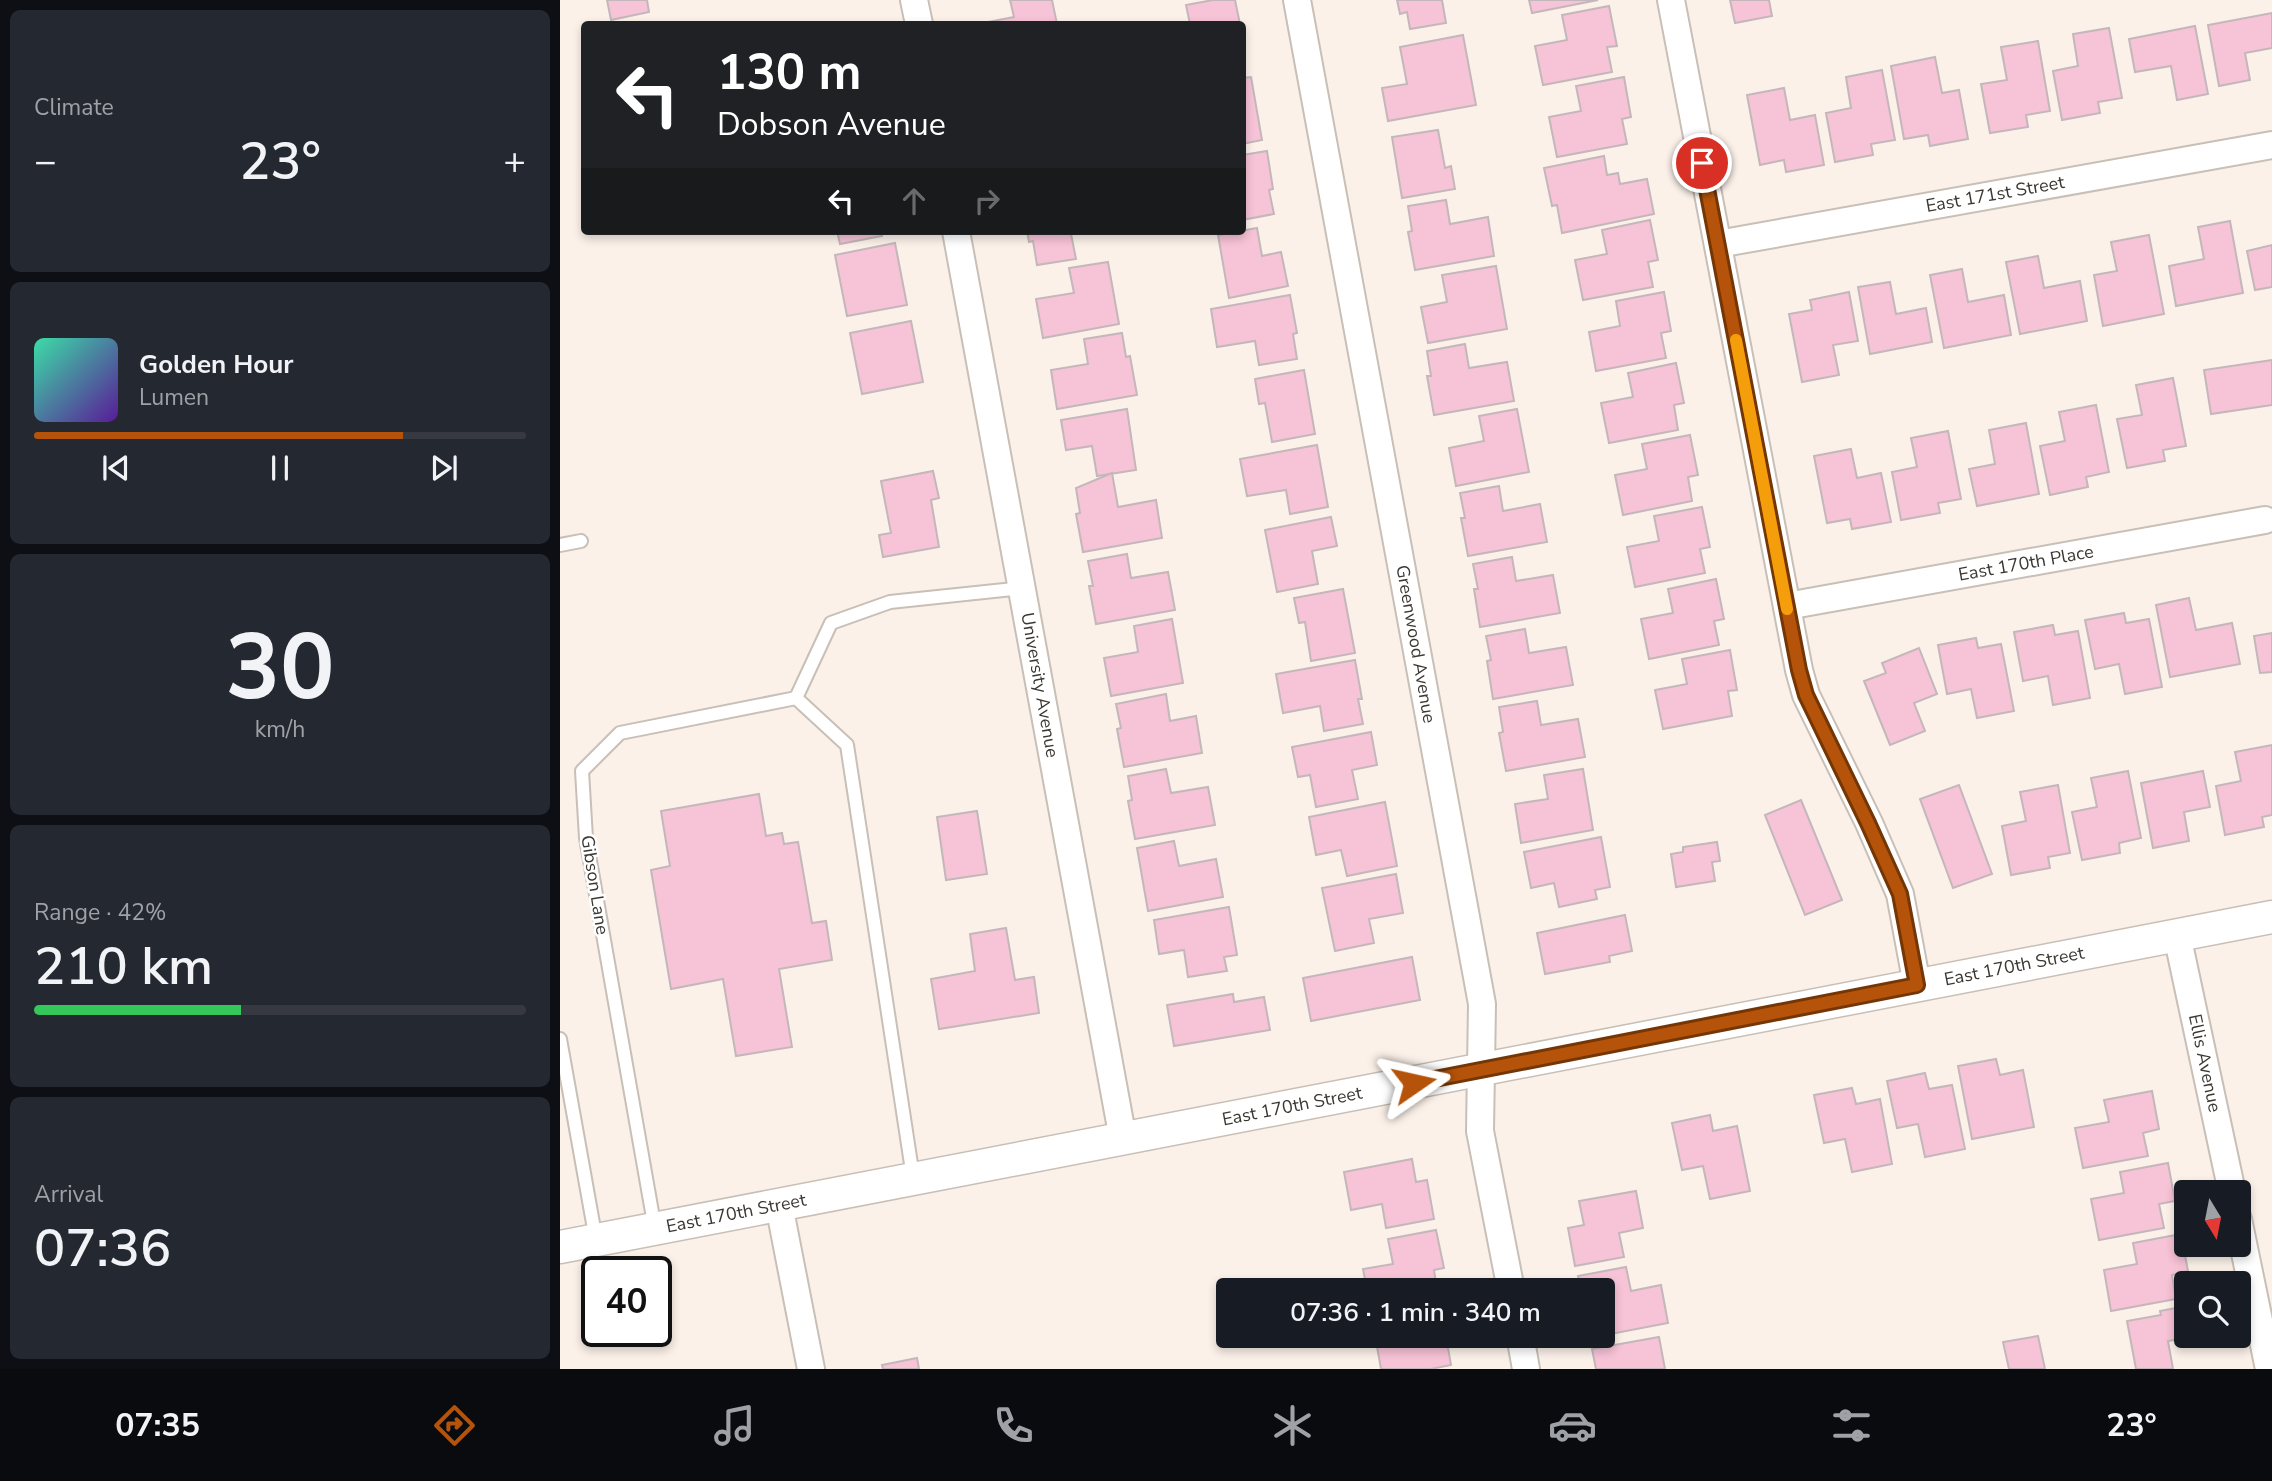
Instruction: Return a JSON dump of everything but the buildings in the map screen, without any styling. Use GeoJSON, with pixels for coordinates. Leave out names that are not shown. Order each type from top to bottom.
{"type":"FeatureCollection","features":[{"type":"Feature","properties":{"kind":"street"},"geometry":{"type":"LineString","coordinates":[[914,0],[918,21]]}},
{"type":"Feature","properties":{"kind":"street","name":"Greenwood Avenue"},"geometry":{"type":"LineString","coordinates":[[1297,0],[1482,1004],[1480,1131],[1509,1278]]}},
{"type":"Feature","properties":{"kind":"street"},"geometry":{"type":"LineString","coordinates":[[1671,0],[1799,670],[1806,695],[1900,894],[1917,985]]}},
{"type":"Feature","properties":{"kind":"street","name":"East 171st Street"},"geometry":{"type":"LineString","coordinates":[[1718,244],[2272,145]]}},
{"type":"Feature","properties":{"kind":"street","name":"University Avenue"},"geometry":{"type":"LineString","coordinates":[[957,235],[1123,1139]]}},
{"type":"Feature","properties":{"kind":"street","name":"East 170th Place"},"geometry":{"type":"LineString","coordinates":[[1787,606],[2265,520]]}},
{"type":"Feature","properties":{"kind":"street","name":"East 170th Street"},"geometry":{"type":"LineString","coordinates":[[560,1247],[2272,916]]}},
{"type":"Feature","properties":{"kind":"street","name":"Ellis Avenue"},"geometry":{"type":"LineString","coordinates":[[2177,935],[2229,1180]]}},
{"type":"Feature","properties":{"kind":"street"},"geometry":{"type":"LineString","coordinates":[[779,1205],[811,1369]]}},
{"type":"Feature","properties":{"kind":"street"},"geometry":{"type":"LineString","coordinates":[[2251,1245],[2260,1263],[2269,1369]]}},
{"type":"Feature","properties":{"kind":"street"},"geometry":{"type":"LineString","coordinates":[[1522,1348],[1526,1369]]}},
{"type":"Feature","properties":{"kind":"lane"},"geometry":{"type":"LineString","coordinates":[[560,545],[581,541]]}},
{"type":"Feature","properties":{"kind":"lane"},"geometry":{"type":"LineString","coordinates":[[913,1179],[847,745],[796,698],[831,623],[890,603],[1022,588]]}},
{"type":"Feature","properties":{"kind":"lane","name":"Gibson Lane"},"geometry":{"type":"LineString","coordinates":[[655,1229],[586,838],[582,771],[620,733],[796,698]]}},
{"type":"Feature","properties":{"kind":"lane"},"geometry":{"type":"LineString","coordinates":[[560,1039],[596,1240]]}},
{"type":"Feature","properties":{"kind":"slow traffic"},"geometry":{"type":"LineString","coordinates":[[1736,340],[1787,609]]}},
{"type":"Feature","properties":{"kind":"route"},"geometry":{"type":"LineString","coordinates":[[1414,1083],[1917,985],[1900,894],[1806,695],[1799,670],[1702,163]]}}]}
